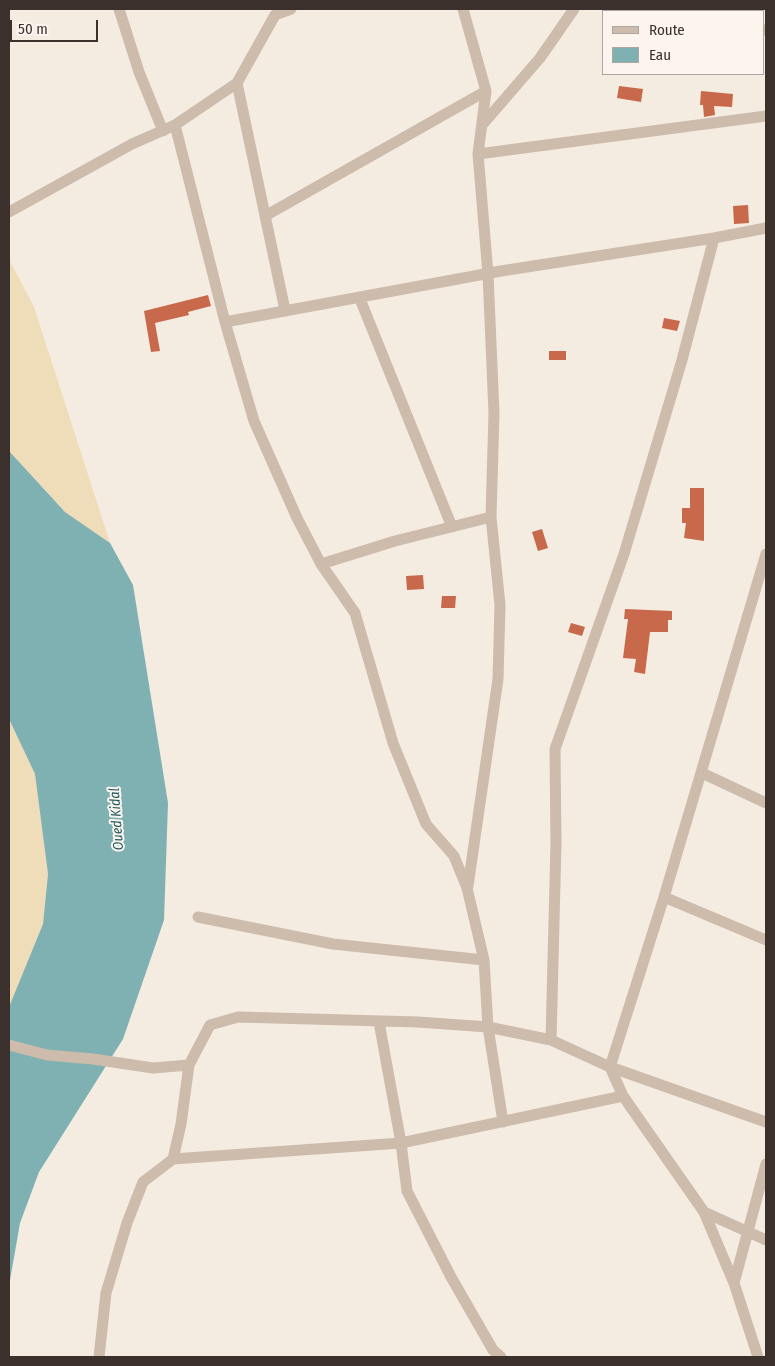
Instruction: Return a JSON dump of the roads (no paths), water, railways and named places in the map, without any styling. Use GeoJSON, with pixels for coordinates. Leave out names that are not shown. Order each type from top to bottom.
{"type":"FeatureCollection","features":[{"type":"Feature","properties":{"kind":"street"},"geometry":{"type":"LineString","coordinates":[[119,9],[140,72],[163,131]]}},
{"type":"Feature","properties":{"kind":"street"},"geometry":{"type":"LineString","coordinates":[[9,212],[132,144],[175,125],[237,83],[276,16],[290,9]]}},
{"type":"Feature","properties":{"kind":"street"},"geometry":{"type":"LineString","coordinates":[[463,9],[486,91],[478,154],[488,274],[494,412],[491,517],[500,605],[498,679],[467,888]]}},
{"type":"Feature","properties":{"kind":"street"},"geometry":{"type":"LineString","coordinates":[[483,124],[540,58],[574,9]]}},
{"type":"Feature","properties":{"kind":"street"},"geometry":{"type":"LineString","coordinates":[[237,83],[285,310]]}},
{"type":"Feature","properties":{"kind":"street"},"geometry":{"type":"LineString","coordinates":[[265,216],[486,91]]}},
{"type":"Feature","properties":{"kind":"street"},"geometry":{"type":"LineString","coordinates":[[478,154],[766,116]]}},
{"type":"Feature","properties":{"kind":"street"},"geometry":{"type":"LineString","coordinates":[[175,125],[225,322],[254,421],[278,477],[321,564],[356,613],[393,743],[426,824],[454,856],[467,888],[484,960],[488,1027],[504,1122]]}},
{"type":"Feature","properties":{"kind":"street"},"geometry":{"type":"LineString","coordinates":[[225,322],[488,274],[766,228]]}},
{"type":"Feature","properties":{"kind":"street"},"geometry":{"type":"LineString","coordinates":[[551,1040],[556,843],[555,749],[624,554],[714,238]]}},
{"type":"Feature","properties":{"kind":"street"},"geometry":{"type":"LineString","coordinates":[[360,298],[452,527]]}},
{"type":"Feature","properties":{"kind":"street"},"geometry":{"type":"LineString","coordinates":[[321,564],[491,517]]}},
{"type":"Feature","properties":{"kind":"street"},"geometry":{"type":"LineString","coordinates":[[758,1357],[734,1283],[704,1212],[623,1096],[610,1067],[702,773],[766,554]]}},
{"type":"Feature","properties":{"kind":"street"},"geometry":{"type":"LineString","coordinates":[[702,773],[766,803]]}},
{"type":"Feature","properties":{"kind":"street"},"geometry":{"type":"LineString","coordinates":[[664,897],[766,940]]}},
{"type":"Feature","properties":{"kind":"street"},"geometry":{"type":"LineString","coordinates":[[198,917],[333,944],[484,960]]}},
{"type":"Feature","properties":{"kind":"street"},"geometry":{"type":"LineString","coordinates":[[173,1159],[181,1124],[189,1065],[210,1025],[238,1017],[488,1027],[551,1040],[610,1067],[766,1122]]}},
{"type":"Feature","properties":{"kind":"street"},"geometry":{"type":"LineString","coordinates":[[379,1022],[401,1143],[407,1191],[460,1293],[493,1350],[501,1357]]}},
{"type":"Feature","properties":{"kind":"street"},"geometry":{"type":"LineString","coordinates":[[9,1045],[47,1055],[93,1059],[153,1068],[189,1065]]}},
{"type":"Feature","properties":{"kind":"street"},"geometry":{"type":"LineString","coordinates":[[99,1357],[106,1293],[127,1222],[143,1182],[173,1159],[401,1143],[623,1096]]}},
{"type":"Feature","properties":{"kind":"street"},"geometry":{"type":"LineString","coordinates":[[734,1283],[766,1164]]}},
{"type":"Feature","properties":{"kind":"street"},"geometry":{"type":"LineString","coordinates":[[704,1212],[766,1240]]}},
{"type":"Feature","properties":{"kind":"water","name":"Oued Kidal"},"geometry":{"type":"Polygon","coordinates":[[[9,451],[65,512],[110,543],[133,585],[168,803],[164,920],[123,1039],[39,1172],[20,1223],[9,1286],[9,1007],[43,924],[48,874],[35,774],[9,719],[9,451]]]}}]}
